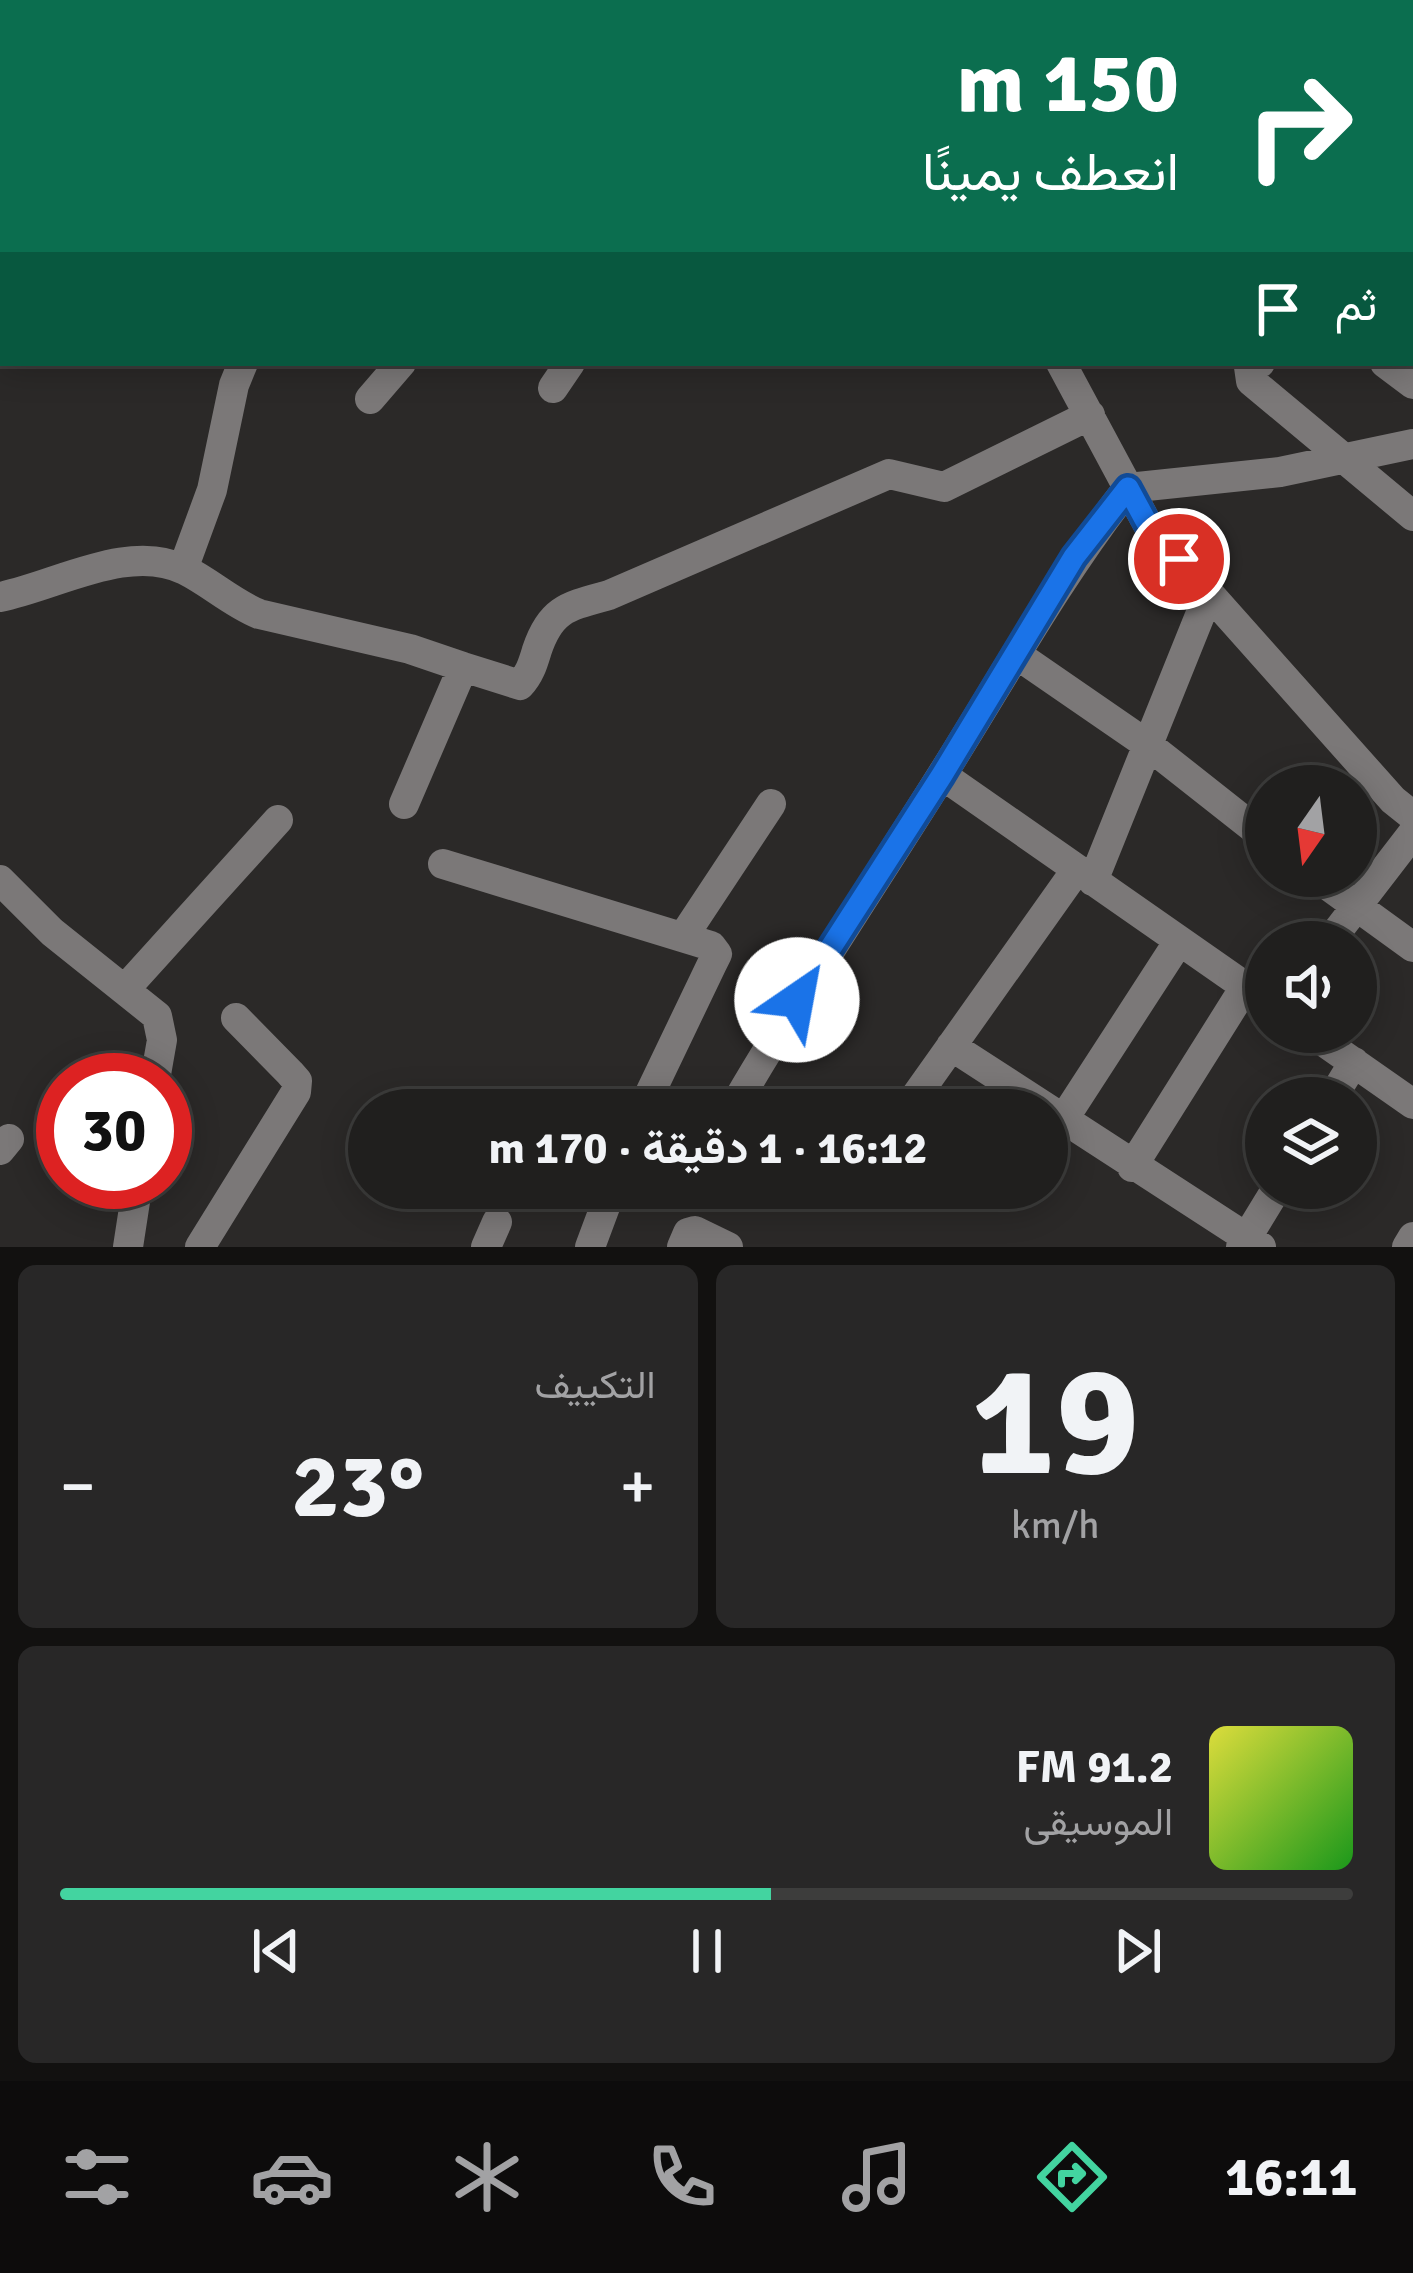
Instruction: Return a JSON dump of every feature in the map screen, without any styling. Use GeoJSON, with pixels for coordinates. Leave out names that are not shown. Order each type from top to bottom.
{"type":"FeatureCollection","features":[{"type":"Feature","properties":{"kind":"street"},"geometry":{"type":"LineString","coordinates":[[183,568],[212,490],[242,366]]}},
{"type":"Feature","properties":{"kind":"street"},"geometry":{"type":"LineString","coordinates":[[370,399],[398,366]]}},
{"type":"Feature","properties":{"kind":"street"},"geometry":{"type":"LineString","coordinates":[[1063,366],[1148,525],[1393,800],[1413,816]]}},
{"type":"Feature","properties":{"kind":"street"},"geometry":{"type":"LineString","coordinates":[[1252,366],[1251,381],[1413,517]]}},
{"type":"Feature","properties":{"kind":"street"},"geometry":{"type":"LineString","coordinates":[[0,597],[132,561],[183,568],[238,606],[259,614],[410,649],[520,685],[529,674],[544,629],[565,609],[609,595],[889,474],[944,488],[1090,416]]}},
{"type":"Feature","properties":{"kind":"street"},"geometry":{"type":"LineString","coordinates":[[744,1089],[1074,557],[1128,488],[1280,472],[1413,444]]}},
{"type":"Feature","properties":{"kind":"street"},"geometry":{"type":"LineString","coordinates":[[921,1089],[1085,875],[1148,745],[1209,593]]}},
{"type":"Feature","properties":{"kind":"street"},"geometry":{"type":"LineString","coordinates":[[1016,654],[1148,745],[1245,821]]}},
{"type":"Feature","properties":{"kind":"street"},"geometry":{"type":"LineString","coordinates":[[404,804],[463,667]]}},
{"type":"Feature","properties":{"kind":"street"},"geometry":{"type":"LineString","coordinates":[[942,775],[1245,986]]}},
{"type":"Feature","properties":{"kind":"street"},"geometry":{"type":"LineString","coordinates":[[683,937],[771,804]]}},
{"type":"Feature","properties":{"kind":"street"},"geometry":{"type":"LineString","coordinates":[[126,988],[278,820]]}},
{"type":"Feature","properties":{"kind":"street"},"geometry":{"type":"LineString","coordinates":[[1345,921],[1413,832]]}},
{"type":"Feature","properties":{"kind":"street"},"geometry":{"type":"LineString","coordinates":[[443,864],[711,946],[716,954],[652,1089]]}},
{"type":"Feature","properties":{"kind":"street"},"geometry":{"type":"LineString","coordinates":[[0,880],[52,932],[146,1004],[162,1028],[159,1053]]}},
{"type":"Feature","properties":{"kind":"street"},"geometry":{"type":"LineString","coordinates":[[1341,897],[1413,947]]}},
{"type":"Feature","properties":{"kind":"street"},"geometry":{"type":"LineString","coordinates":[[1068,1112],[1179,941]]}},
{"type":"Feature","properties":{"kind":"street"},"geometry":{"type":"LineString","coordinates":[[1132,1166],[1245,1009]]}},
{"type":"Feature","properties":{"kind":"street"},"geometry":{"type":"LineString","coordinates":[[200,1247],[296,1091],[297,1081],[236,1018]]}},
{"type":"Feature","properties":{"kind":"street"},"geometry":{"type":"LineString","coordinates":[[951,1046],[1016,1089]]}},
{"type":"Feature","properties":{"kind":"street"},"geometry":{"type":"LineString","coordinates":[[1341,1053],[1413,1104]]}},
{"type":"Feature","properties":{"kind":"street"},"geometry":{"type":"LineString","coordinates":[[1345,1077],[1354,1062]]}},
{"type":"Feature","properties":{"kind":"street"},"geometry":{"type":"LineString","coordinates":[[1068,1123],[1249,1244],[1266,1209]]}},
{"type":"Feature","properties":{"kind":"street"},"geometry":{"type":"LineString","coordinates":[[128,1247],[134,1209]]}},
{"type":"Feature","properties":{"kind":"street"},"geometry":{"type":"LineString","coordinates":[[590,1247],[604,1209]]}},
{"type":"Feature","properties":{"kind":"street"},"geometry":{"type":"LineString","coordinates":[[682,1247],[688,1233],[695,1231],[728,1247]]}},
{"type":"Feature","properties":{"kind":"street"},"geometry":{"type":"LineString","coordinates":[[1406,1247],[1413,1237]]}},
{"type":"Feature","properties":{"kind":"route"},"geometry":{"type":"LineString","coordinates":[[797,1000],[942,775],[1074,557],[1128,488],[1148,525],[1179,559]]}}]}
